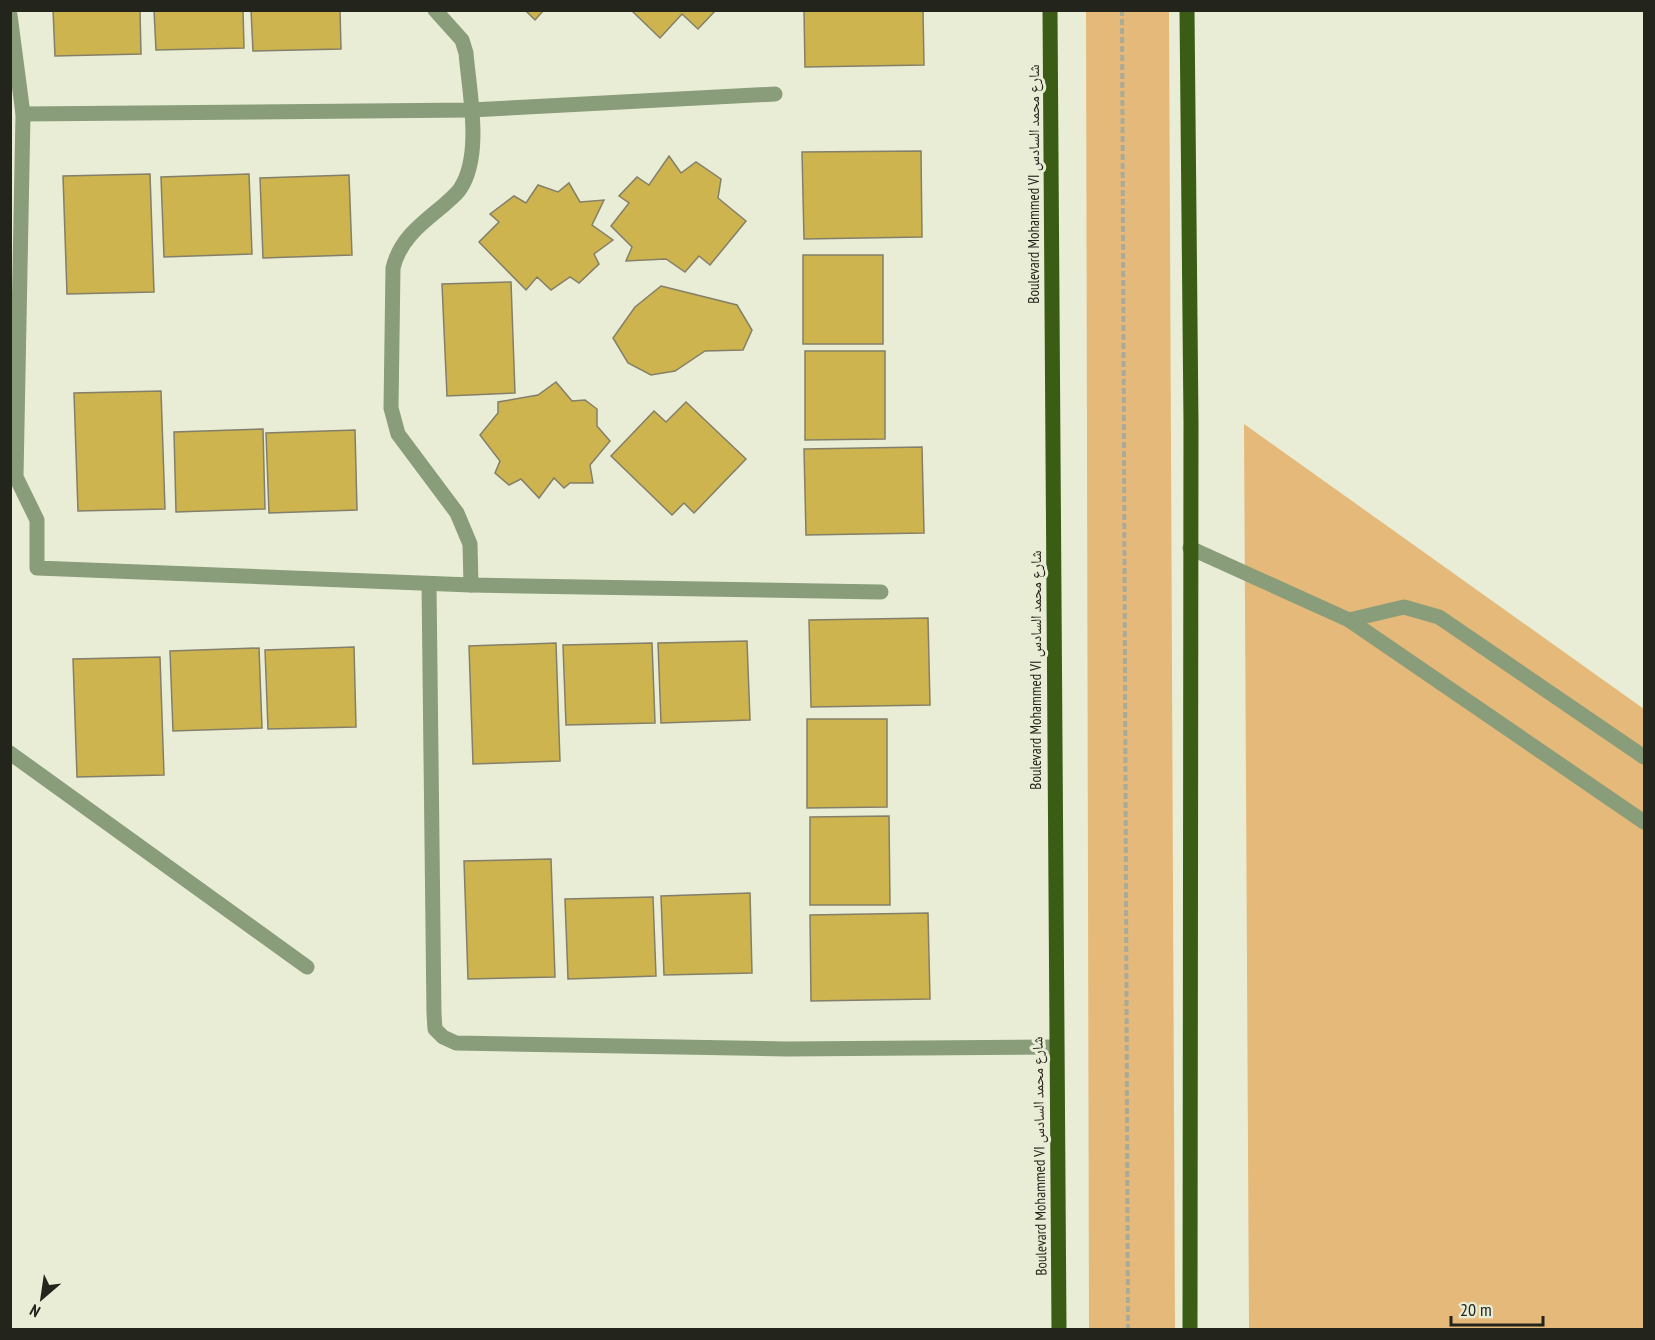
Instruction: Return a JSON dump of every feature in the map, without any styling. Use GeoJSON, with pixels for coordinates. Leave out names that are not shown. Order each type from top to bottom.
{"type":"FeatureCollection","features":[{"type":"Feature","properties":{"kind":"main road","name":"Boulevard Mohammed VI شارع محمد السادس"},"geometry":{"type":"LineString","coordinates":[[1050,10],[1055,1047],[1059,1329]]}},
{"type":"Feature","properties":{"kind":"main road"},"geometry":{"type":"LineString","coordinates":[[1187,10],[1190,1329]]}},
{"type":"Feature","properties":{"kind":"street"},"geometry":{"type":"LineString","coordinates":[[435,10],[462,40],[466,52],[472,155],[468,176],[459,191],[417,227],[397,250],[393,268],[391,408],[398,434],[456,513],[470,544],[471,585]]}},
{"type":"Feature","properties":{"kind":"street"},"geometry":{"type":"LineString","coordinates":[[10,15],[23,114],[16,477],[37,520],[37,568],[429,584],[880,592]]}},
{"type":"Feature","properties":{"kind":"street"},"geometry":{"type":"LineString","coordinates":[[23,114],[471,110],[775,94]]}},
{"type":"Feature","properties":{"kind":"street"},"geometry":{"type":"LineString","coordinates":[[1190,548],[1349,620],[1644,822]]}},
{"type":"Feature","properties":{"kind":"street"},"geometry":{"type":"LineString","coordinates":[[429,584],[434,1014],[435,1029],[443,1037],[456,1042],[774,1049],[1055,1047]]}},
{"type":"Feature","properties":{"kind":"street"},"geometry":{"type":"LineString","coordinates":[[1349,620],[1404,607],[1439,616],[1644,757]]}},
{"type":"Feature","properties":{"kind":"street"},"geometry":{"type":"LineString","coordinates":[[10,753],[307,967]]}},
{"type":"Feature","properties":{"kind":"path"},"geometry":{"type":"LineString","coordinates":[[1122,10],[1128,1329]]}},
{"type":"Feature","properties":{"kind":"shaded area"},"geometry":{"type":"Polygon","coordinates":[[[1086,11],[1169,11],[1175,1329],[1089,1329],[1086,11]]]}},
{"type":"Feature","properties":{"kind":"shaded area"},"geometry":{"type":"Polygon","coordinates":[[[1244,424],[1644,709],[1644,1329],[1249,1329],[1244,424]]]}},
{"type":"Feature","properties":{"kind":"building"},"geometry":{"type":"Polygon","coordinates":[[[53,10],[140,10],[141,54],[55,56],[53,10]]]}},
{"type":"Feature","properties":{"kind":"building"},"geometry":{"type":"Polygon","coordinates":[[[154,10],[243,10],[244,48],[156,50],[154,10]]]}},
{"type":"Feature","properties":{"kind":"building"},"geometry":{"type":"Polygon","coordinates":[[[251,10],[340,10],[341,49],[253,51],[251,10]]]}},
{"type":"Feature","properties":{"kind":"building"},"geometry":{"type":"Polygon","coordinates":[[[525,10],[544,10],[535,20],[525,10]]]}},
{"type":"Feature","properties":{"kind":"building"},"geometry":{"type":"Polygon","coordinates":[[[631,10],[716,10],[698,29],[682,14],[660,38],[631,10]]]}},
{"type":"Feature","properties":{"kind":"building"},"geometry":{"type":"Polygon","coordinates":[[[804,10],[923,10],[924,65],[805,67],[804,10]]]}},
{"type":"Feature","properties":{"kind":"building"},"geometry":{"type":"Polygon","coordinates":[[[921,151],[922,237],[804,239],[802,152],[921,151]]]}},
{"type":"Feature","properties":{"kind":"building"},"geometry":{"type":"Polygon","coordinates":[[[669,156],[681,173],[696,162],[721,179],[718,198],[746,221],[710,265],[699,256],[685,272],[666,259],[626,261],[632,247],[611,226],[629,203],[619,196],[637,177],[649,185],[669,156]]]}},
{"type":"Feature","properties":{"kind":"building"},"geometry":{"type":"Polygon","coordinates":[[[150,174],[154,292],[67,294],[63,176],[150,174]]]}},
{"type":"Feature","properties":{"kind":"building"},"geometry":{"type":"Polygon","coordinates":[[[249,174],[252,254],[164,257],[161,177],[249,174]]]}},
{"type":"Feature","properties":{"kind":"building"},"geometry":{"type":"Polygon","coordinates":[[[349,175],[352,255],[263,258],[260,178],[349,175]]]}},
{"type":"Feature","properties":{"kind":"building"},"geometry":{"type":"Polygon","coordinates":[[[569,183],[580,202],[604,200],[592,225],[613,240],[594,254],[599,264],[579,283],[570,277],[551,290],[537,277],[526,290],[479,242],[499,222],[490,214],[514,196],[526,203],[538,185],[558,192],[569,183]]]}},
{"type":"Feature","properties":{"kind":"building"},"geometry":{"type":"Polygon","coordinates":[[[803,255],[883,255],[883,344],[803,344],[803,255]]]}},
{"type":"Feature","properties":{"kind":"building"},"geometry":{"type":"Polygon","coordinates":[[[511,282],[515,393],[447,396],[442,284],[511,282]]]}},
{"type":"Feature","properties":{"kind":"building"},"geometry":{"type":"Polygon","coordinates":[[[661,286],[737,305],[752,330],[743,350],[705,351],[675,371],[651,375],[628,363],[613,338],[635,307],[661,286]]]}},
{"type":"Feature","properties":{"kind":"building"},"geometry":{"type":"Polygon","coordinates":[[[805,351],[885,351],[885,439],[805,440],[805,351]]]}},
{"type":"Feature","properties":{"kind":"building"},"geometry":{"type":"Polygon","coordinates":[[[556,382],[572,401],[585,400],[597,409],[597,426],[610,441],[590,465],[593,483],[570,483],[564,488],[554,478],[539,498],[521,479],[509,485],[495,473],[500,461],[480,435],[498,413],[498,402],[538,395],[556,382]]]}},
{"type":"Feature","properties":{"kind":"building"},"geometry":{"type":"Polygon","coordinates":[[[161,391],[165,509],[78,511],[74,393],[161,391]]]}},
{"type":"Feature","properties":{"kind":"building"},"geometry":{"type":"Polygon","coordinates":[[[686,402],[746,459],[694,513],[684,503],[672,515],[611,456],[654,411],[666,422],[686,402]]]}},
{"type":"Feature","properties":{"kind":"building"},"geometry":{"type":"Polygon","coordinates":[[[263,429],[265,509],[176,512],[174,432],[263,429]]]}},
{"type":"Feature","properties":{"kind":"building"},"geometry":{"type":"Polygon","coordinates":[[[355,430],[357,510],[269,513],[266,433],[355,430]]]}},
{"type":"Feature","properties":{"kind":"building"},"geometry":{"type":"Polygon","coordinates":[[[922,447],[924,533],[806,535],[804,449],[922,447]]]}},
{"type":"Feature","properties":{"kind":"building"},"geometry":{"type":"Polygon","coordinates":[[[928,618],[930,705],[811,707],[809,620],[928,618]]]}},
{"type":"Feature","properties":{"kind":"building"},"geometry":{"type":"Polygon","coordinates":[[[747,641],[750,720],[661,723],[658,643],[747,641]]]}},
{"type":"Feature","properties":{"kind":"building"},"geometry":{"type":"Polygon","coordinates":[[[556,643],[560,761],[473,764],[469,646],[556,643]]]}},
{"type":"Feature","properties":{"kind":"building"},"geometry":{"type":"Polygon","coordinates":[[[652,643],[655,723],[566,725],[563,645],[652,643]]]}},
{"type":"Feature","properties":{"kind":"building"},"geometry":{"type":"Polygon","coordinates":[[[354,647],[356,727],[268,729],[265,650],[354,647]]]}},
{"type":"Feature","properties":{"kind":"building"},"geometry":{"type":"Polygon","coordinates":[[[259,648],[262,728],[173,731],[170,651],[259,648]]]}},
{"type":"Feature","properties":{"kind":"building"},"geometry":{"type":"Polygon","coordinates":[[[160,657],[164,775],[77,777],[73,659],[160,657]]]}},
{"type":"Feature","properties":{"kind":"building"},"geometry":{"type":"Polygon","coordinates":[[[807,719],[887,719],[887,807],[807,808],[807,719]]]}},
{"type":"Feature","properties":{"kind":"building"},"geometry":{"type":"Polygon","coordinates":[[[889,816],[890,905],[810,905],[810,817],[889,816]]]}},
{"type":"Feature","properties":{"kind":"building"},"geometry":{"type":"Polygon","coordinates":[[[551,859],[555,977],[468,979],[464,861],[551,859]]]}},
{"type":"Feature","properties":{"kind":"building"},"geometry":{"type":"Polygon","coordinates":[[[750,893],[752,973],[664,975],[661,896],[750,893]]]}},
{"type":"Feature","properties":{"kind":"building"},"geometry":{"type":"Polygon","coordinates":[[[653,897],[656,976],[568,979],[565,899],[653,897]]]}},
{"type":"Feature","properties":{"kind":"building"},"geometry":{"type":"Polygon","coordinates":[[[928,913],[930,999],[811,1001],[810,915],[928,913]]]}}]}
